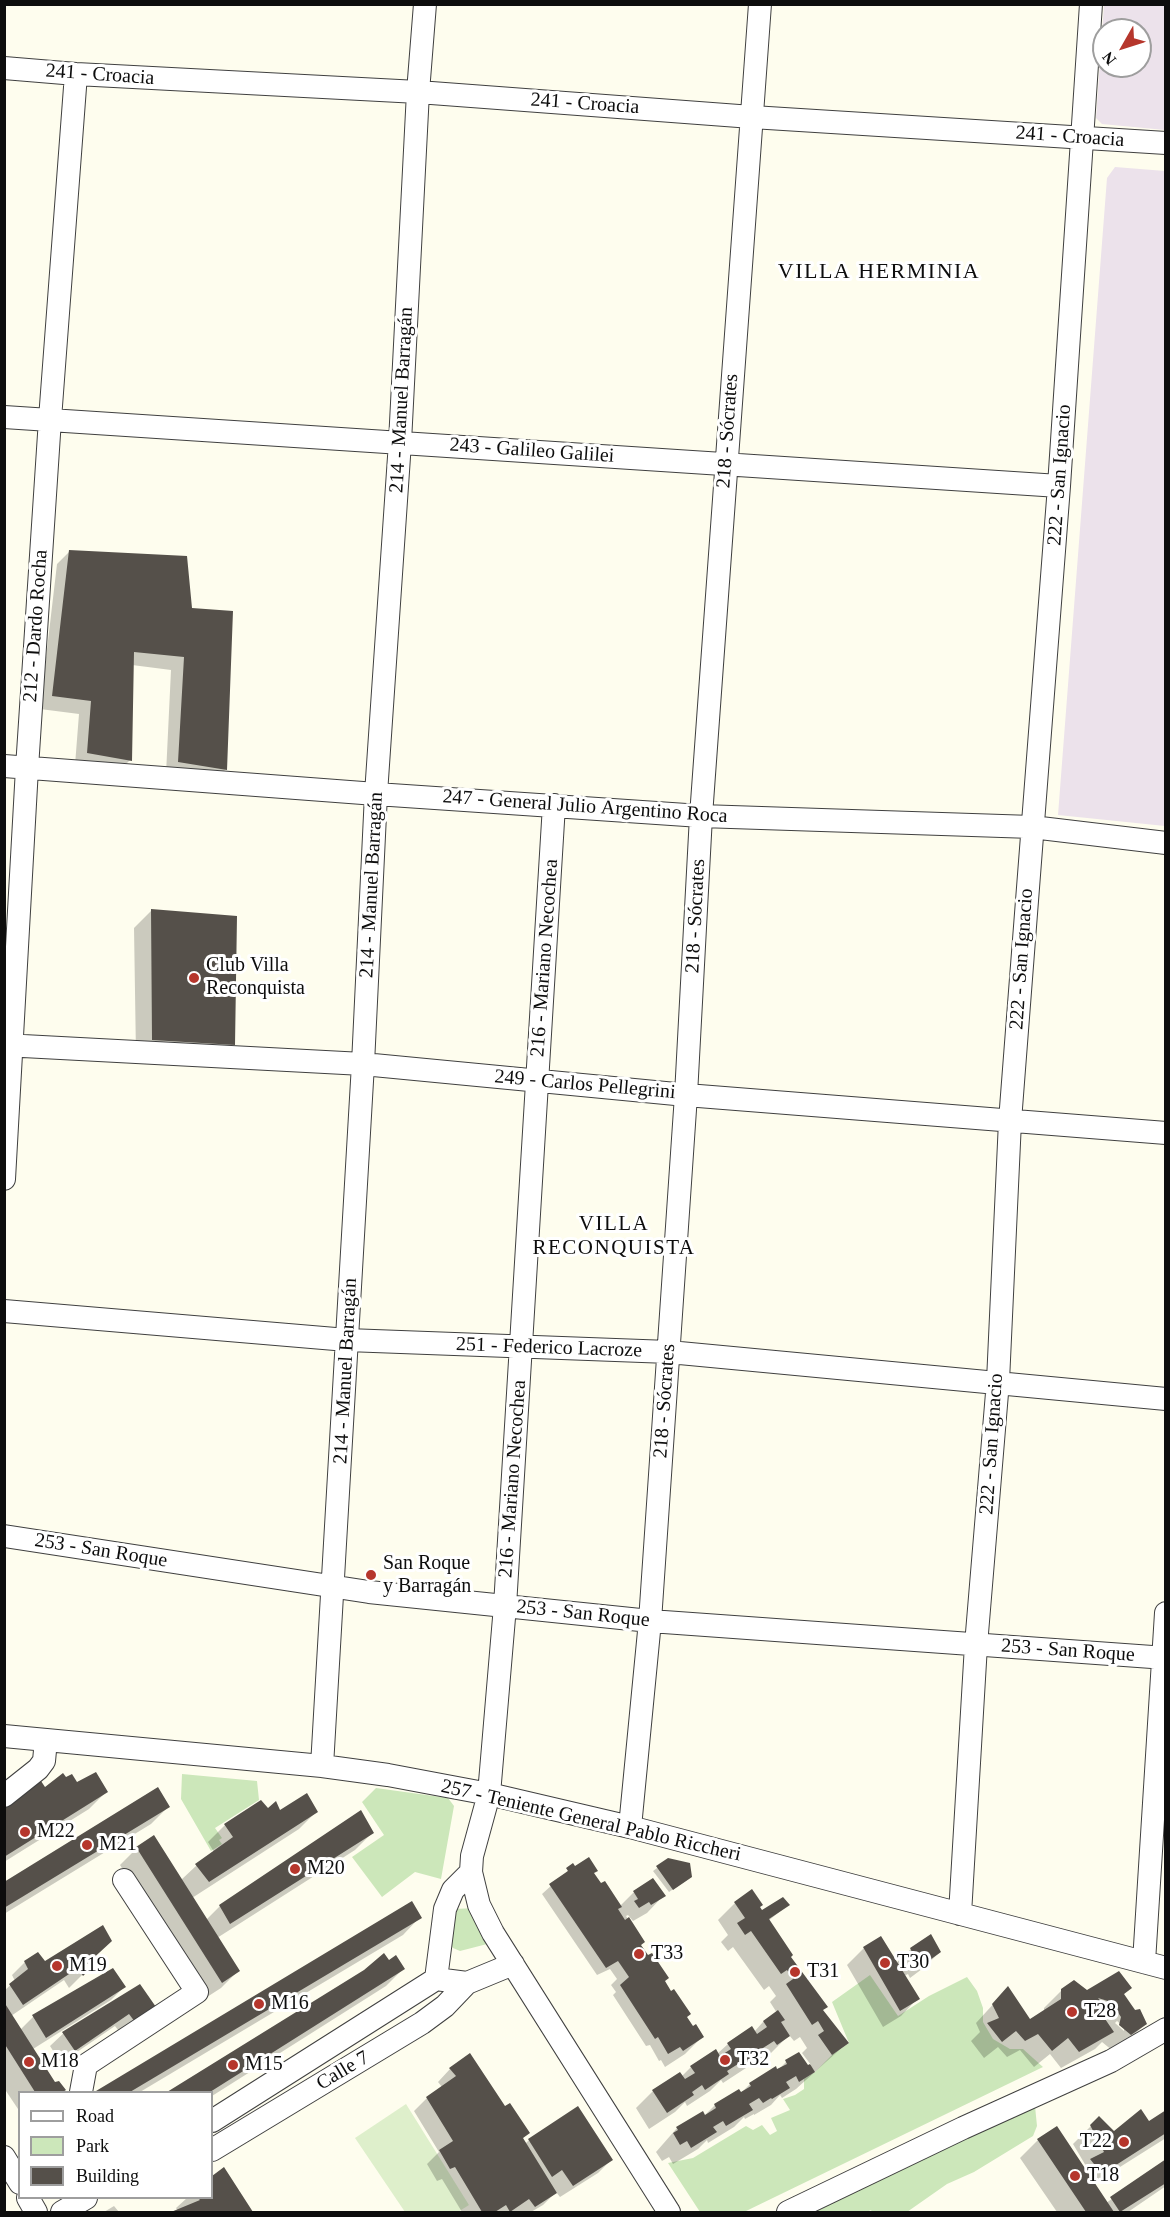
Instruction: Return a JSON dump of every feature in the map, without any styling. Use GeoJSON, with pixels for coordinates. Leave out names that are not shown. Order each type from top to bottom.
{"type":"FeatureCollection","features":[{"type":"Feature","properties":{"kind":"street","name":"214 - Manuel Barragán"},"geometry":{"type":"LineString","coordinates":[[322,1766],[363,1064],[376,794],[400,442],[418,92],[425,4]]}},
{"type":"Feature","properties":{"kind":"street","name":"218 - Sócrates"},"geometry":{"type":"LineString","coordinates":[[630,1827],[650,1620],[686,1095],[701,816],[760,4]]}},
{"type":"Feature","properties":{"kind":"street","name":"222 - San Ignacio"},"geometry":{"type":"LineString","coordinates":[[960,1914],[976,1646],[998,1382],[1010,1121],[1059,486],[1091,4]]}},
{"type":"Feature","properties":{"kind":"street","name":"241 - Croacia"},"geometry":{"type":"LineString","coordinates":[[4,68],[76,74],[418,92],[752,117],[1166,143]]}},
{"type":"Feature","properties":{"kind":"street","name":"212 - Dardo Rocha"},"geometry":{"type":"LineString","coordinates":[[4,1179],[16,767],[50,419],[76,74]]}},
{"type":"Feature","properties":{"kind":"street","name":"243 - Galileo Galilei"},"geometry":{"type":"LineString","coordinates":[[4,417],[1059,486]]}},
{"type":"Feature","properties":{"kind":"street","name":"247 - General Julio Argentino Roca"},"geometry":{"type":"LineString","coordinates":[[16,767],[701,816],[1032,827],[1166,843]]}},
{"type":"Feature","properties":{"kind":"street","name":"216 - Mariano Necochea"},"geometry":{"type":"LineString","coordinates":[[471,1872],[472,1856],[489,1794],[505,1606],[554,805]]}},
{"type":"Feature","properties":{"kind":"street","name":"249 - Carlos Pellegrini"},"geometry":{"type":"LineString","coordinates":[[9,1045],[363,1064],[686,1095],[1166,1133]]}},
{"type":"Feature","properties":{"kind":"street","name":"251 - Federico Lacroze"},"geometry":{"type":"LineString","coordinates":[[4,1311],[347,1340],[669,1352],[1166,1399]]}},
{"type":"Feature","properties":{"kind":"street","name":"253 - San Roque"},"geometry":{"type":"LineString","coordinates":[[4,1536],[369,1592],[650,1620],[976,1646],[1164,1658]]}},
{"type":"Feature","properties":{"kind":"street"},"geometry":{"type":"LineString","coordinates":[[1155,1965],[1166,1613]]}},
{"type":"Feature","properties":{"kind":"street","name":"257 - Teniente General Pablo Riccheri"},"geometry":{"type":"LineString","coordinates":[[4,1736],[322,1766],[388,1775],[489,1794],[630,1827],[1155,1965]]}},
{"type":"Feature","properties":{"kind":"street"},"geometry":{"type":"LineString","coordinates":[[5,1793],[38,1769],[44,1761],[46,1740]]}},
{"type":"Feature","properties":{"kind":"street"},"geometry":{"type":"LineString","coordinates":[[471,1872],[479,1905],[493,1933],[669,2212]]}},
{"type":"Feature","properties":{"kind":"street"},"geometry":{"type":"LineString","coordinates":[[436,1979],[445,1910],[453,1890],[471,1872]]}},
{"type":"Feature","properties":{"kind":"street"},"geometry":{"type":"LineString","coordinates":[[81,2091],[86,2065],[196,1992],[124,1880]]}},
{"type":"Feature","properties":{"kind":"street","name":"Calle 7"},"geometry":{"type":"LineString","coordinates":[[213,2149],[422,2023],[445,2007],[467,1983],[513,1964]]}},
{"type":"Feature","properties":{"kind":"street","name":"Calle 7"},"geometry":{"type":"LineString","coordinates":[[213,2120],[436,1979],[467,1983]]}},
{"type":"Feature","properties":{"kind":"street"},"geometry":{"type":"LineString","coordinates":[[788,2212],[963,2128],[1111,2061],[1166,2029]]}},
{"type":"Feature","properties":{"kind":"street"},"geometry":{"type":"LineString","coordinates":[[4,2157],[18,2180]]}},
{"type":"Feature","properties":{"kind":"shaded area"},"geometry":{"type":"Polygon","coordinates":[[[1104,5],[1165,5],[1165,130],[1102,124],[1096,118],[1099,78],[1152,78],[1152,18],[1103,18],[1104,5]]]}},
{"type":"Feature","properties":{"kind":"shaded area"},"geometry":{"type":"Polygon","coordinates":[[[1115,167],[1165,171],[1165,826],[1058,815],[1107,178],[1115,167]]]}},
{"type":"Feature","properties":{"kind":"green space"},"geometry":{"type":"Polygon","coordinates":[[[182,1774],[257,1781],[259,1800],[215,1828],[222,1838],[219,1840],[222,1844],[211,1851],[181,1799],[182,1774]]]}},
{"type":"Feature","properties":{"kind":"green space"},"geometry":{"type":"Polygon","coordinates":[[[376,1788],[448,1798],[454,1806],[441,1879],[415,1872],[382,1897],[352,1857],[384,1835],[362,1802],[376,1788]]]}},
{"type":"Feature","properties":{"kind":"green space"},"geometry":{"type":"Polygon","coordinates":[[[478,1908],[491,1943],[460,1951],[453,1948],[450,1944],[453,1909],[478,1908]]]}},
{"type":"Feature","properties":{"kind":"green space"},"geometry":{"type":"Polygon","coordinates":[[[870,1975],[898,2016],[929,1996],[967,1977],[977,1991],[983,2008],[983,2022],[993,2039],[1010,2049],[1023,2049],[1043,2067],[744,2212],[700,2212],[668,2163],[693,2158],[746,2126],[753,2130],[762,2125],[770,2135],[777,2131],[771,2118],[790,2110],[783,2099],[804,2089],[804,2079],[849,2043],[832,2002],[870,1975]]]}},
{"type":"Feature","properties":{"kind":"green space"},"geometry":{"type":"Polygon","coordinates":[[[406,2104],[469,2205],[458,2212],[405,2212],[355,2138],[406,2104]]]}},
{"type":"Feature","properties":{"kind":"green space"},"geometry":{"type":"Polygon","coordinates":[[[1035,2106],[1037,2126],[1033,2136],[974,2172],[947,2184],[907,2212],[872,2212],[871,2210],[867,2212],[808,2212],[1035,2106]]]}},
{"type":"Feature","properties":{"kind":"building"},"geometry":{"type":"Polygon","coordinates":[[[69,550],[187,556],[192,608],[233,611],[227,770],[178,762],[184,657],[134,652],[132,761],[87,753],[91,701],[52,696],[69,550]]]}},
{"type":"Feature","properties":{"kind":"building","name":"Club Villa Reconquista"},"geometry":{"type":"Polygon","coordinates":[[[151,909],[237,916],[235,1045],[152,1040],[151,909]]]}},
{"type":"Feature","properties":{"kind":"building","name":"M22"},"geometry":{"type":"Polygon","coordinates":[[[96,1772],[108,1792],[4,1857],[4,1806],[39,1778],[45,1787],[63,1773],[66,1777],[72,1774],[77,1782],[96,1772]]]}},
{"type":"Feature","properties":{"kind":"building","name":"M21"},"geometry":{"type":"Polygon","coordinates":[[[158,1787],[170,1807],[4,1908],[4,1882],[158,1787]]]}},
{"type":"Feature","properties":{"kind":"building","name":"M20"},"geometry":{"type":"Polygon","coordinates":[[[307,1793],[318,1812],[209,1882],[195,1864],[233,1837],[224,1824],[261,1800],[268,1808],[276,1801],[280,1810],[307,1793]]]}},
{"type":"Feature","properties":{"kind":"building","name":"M20"},"geometry":{"type":"Polygon","coordinates":[[[361,1810],[374,1833],[230,1924],[219,1905],[361,1810]]]}},
{"type":"Feature","properties":{"kind":"building"},"geometry":{"type":"Polygon","coordinates":[[[154,1835],[240,1971],[222,1983],[136,1847],[154,1835]]]}},
{"type":"Feature","properties":{"kind":"building"},"geometry":{"type":"Polygon","coordinates":[[[589,1857],[598,1871],[594,1873],[601,1883],[605,1881],[622,1907],[618,1909],[625,1920],[629,1917],[645,1942],[641,1945],[648,1955],[652,1953],[669,1978],[665,1981],[671,1991],[674,1989],[691,2014],[687,2017],[693,2026],[696,2024],[704,2037],[683,2051],[680,2047],[668,2054],[658,2037],[655,2039],[620,1985],[629,1977],[618,1961],[606,1968],[549,1884],[568,1871],[566,1868],[573,1863],[575,1866],[589,1857]]]}},
{"type":"Feature","properties":{"kind":"building"},"geometry":{"type":"Polygon","coordinates":[[[668,1858],[690,1863],[692,1877],[673,1890],[656,1866],[668,1858]]]}},
{"type":"Feature","properties":{"kind":"building","name":"T33"},"geometry":{"type":"Polygon","coordinates":[[[653,1878],[666,1896],[651,1905],[649,1902],[639,1908],[634,1901],[638,1899],[633,1891],[653,1878]]]}},
{"type":"Feature","properties":{"kind":"building","name":"T31"},"geometry":{"type":"Polygon","coordinates":[[[752,1889],[763,1905],[760,1907],[762,1910],[783,1897],[790,1905],[769,1919],[793,1955],[791,1957],[828,2007],[823,2010],[849,2043],[832,2055],[818,2035],[824,2031],[818,2021],[812,2025],[786,1984],[793,1979],[787,1970],[781,1974],[751,1931],[745,1935],[737,1923],[745,1918],[734,1902],[752,1889]]]}},
{"type":"Feature","properties":{"kind":"building","name":"M16"},"geometry":{"type":"Polygon","coordinates":[[[412,1901],[422,1918],[132,2091],[96,2091],[412,1901]]]}},
{"type":"Feature","properties":{"kind":"building","name":"M19"},"geometry":{"type":"Polygon","coordinates":[[[103,1925],[112,1941],[87,1964],[87,1972],[83,1976],[78,1968],[23,2005],[9,1984],[28,1969],[24,1961],[38,1952],[45,1961],[103,1925]]]}},
{"type":"Feature","properties":{"kind":"building","name":"T30"},"geometry":{"type":"Polygon","coordinates":[[[931,1934],[941,1952],[927,1962],[925,1958],[914,1965],[908,1956],[913,1954],[910,1948],[931,1934]]]}},
{"type":"Feature","properties":{"kind":"building","name":"T30"},"geometry":{"type":"Polygon","coordinates":[[[881,1936],[920,1999],[900,2011],[863,1947],[881,1936]]]}},
{"type":"Feature","properties":{"kind":"building"},"geometry":{"type":"Polygon","coordinates":[[[384,1953],[389,1960],[396,1955],[405,1969],[212,2091],[169,2091],[364,1970],[384,1953]]]}},
{"type":"Feature","properties":{"kind":"building","name":"M19"},"geometry":{"type":"Polygon","coordinates":[[[113,1968],[126,1987],[46,2038],[32,2015],[113,1968]]]}},
{"type":"Feature","properties":{"kind":"building","name":"T28"},"geometry":{"type":"Polygon","coordinates":[[[1119,1971],[1132,1988],[1124,1994],[1135,2010],[1140,2009],[1147,2024],[1131,2035],[1119,2025],[1121,2017],[1111,2002],[1098,1998],[1105,2006],[1101,2013],[1114,2032],[1079,2052],[1068,2038],[1052,2051],[1038,2034],[1025,2041],[1016,2031],[1002,2042],[987,2023],[999,2018],[992,2004],[1008,1986],[1030,2019],[1061,1999],[1061,1989],[1074,1980],[1087,1990],[1119,1971]]]}},
{"type":"Feature","properties":{"kind":"building"},"geometry":{"type":"Polygon","coordinates":[[[140,1984],[156,2007],[135,2022],[129,2014],[75,2051],[62,2032],[140,1984]]]}},
{"type":"Feature","properties":{"kind":"building","name":"M18"},"geometry":{"type":"Polygon","coordinates":[[[4,2002],[55,2082],[59,2081],[66,2090],[34,2091],[4,2043],[4,2002]]]}},
{"type":"Feature","properties":{"kind":"building","name":"T32"},"geometry":{"type":"Polygon","coordinates":[[[778,2010],[785,2020],[781,2022],[790,2036],[777,2045],[774,2041],[763,2048],[765,2051],[740,2067],[738,2064],[727,2071],[729,2074],[705,2090],[702,2085],[692,2092],[694,2095],[667,2113],[652,2090],[680,2072],[685,2079],[695,2073],[690,2066],[716,2049],[720,2056],[731,2049],[727,2043],[752,2026],[757,2034],[767,2027],[763,2021],[778,2010]]]}},
{"type":"Feature","properties":{"kind":"building","name":"T32"},"geometry":{"type":"Polygon","coordinates":[[[799,2052],[815,2072],[799,2082],[796,2076],[786,2082],[790,2088],[772,2099],[763,2103],[759,2098],[749,2104],[753,2110],[726,2126],[723,2121],[713,2127],[717,2132],[691,2148],[687,2141],[680,2145],[673,2133],[678,2130],[676,2127],[703,2111],[705,2115],[716,2108],[714,2104],[739,2089],[741,2092],[751,2086],[749,2083],[776,2066],[777,2069],[787,2064],[785,2060],[799,2052]]]}},
{"type":"Feature","properties":{"kind":"building"},"geometry":{"type":"Polygon","coordinates":[[[470,2053],[505,2106],[510,2103],[530,2133],[523,2138],[557,2193],[535,2207],[529,2199],[510,2212],[506,2205],[495,2212],[482,2212],[455,2167],[450,2169],[439,2150],[453,2141],[426,2097],[456,2076],[449,2068],[470,2053]]]}},
{"type":"Feature","properties":{"kind":"building"},"geometry":{"type":"Polygon","coordinates":[[[578,2106],[613,2160],[573,2186],[562,2170],[552,2177],[528,2139],[578,2106]]]}},
{"type":"Feature","properties":{"kind":"building","name":"T22"},"geometry":{"type":"Polygon","coordinates":[[[1141,2109],[1149,2121],[1166,2110],[1166,2133],[1102,2174],[1090,2159],[1104,2152],[1090,2125],[1099,2116],[1114,2131],[1141,2109]]]}},
{"type":"Feature","properties":{"kind":"building","name":"T18"},"geometry":{"type":"Polygon","coordinates":[[[1057,2126],[1114,2212],[1086,2212],[1037,2139],[1057,2126]]]}},
{"type":"Feature","properties":{"kind":"building","name":"T22"},"geometry":{"type":"Polygon","coordinates":[[[1166,2159],[1166,2183],[1120,2212],[1110,2197],[1166,2159]]]}},
{"type":"Feature","properties":{"kind":"building"},"geometry":{"type":"Polygon","coordinates":[[[224,2167],[253,2212],[171,2212],[199,2199],[213,2199],[213,2175],[224,2167]]]}},
{"type":"Feature","properties":{"kind":"place","name":"Club Villa Reconquista"},"geometry":{"type":"Point","coordinates":[194,978]}},
{"type":"Feature","properties":{"kind":"place","name":"San Roque y Barragán"},"geometry":{"type":"Point","coordinates":[371,1575]}},
{"type":"Feature","properties":{"kind":"place","name":"M22"},"geometry":{"type":"Point","coordinates":[25,1832]}},
{"type":"Feature","properties":{"kind":"place","name":"M21"},"geometry":{"type":"Point","coordinates":[87,1845]}},
{"type":"Feature","properties":{"kind":"place","name":"M20"},"geometry":{"type":"Point","coordinates":[295,1869]}},
{"type":"Feature","properties":{"kind":"place","name":"T33"},"geometry":{"type":"Point","coordinates":[639,1954]}},
{"type":"Feature","properties":{"kind":"place","name":"T30"},"geometry":{"type":"Point","coordinates":[885,1963]}},
{"type":"Feature","properties":{"kind":"place","name":"M19"},"geometry":{"type":"Point","coordinates":[57,1966]}},
{"type":"Feature","properties":{"kind":"place","name":"T31"},"geometry":{"type":"Point","coordinates":[795,1972]}},
{"type":"Feature","properties":{"kind":"place","name":"M16"},"geometry":{"type":"Point","coordinates":[259,2004]}},
{"type":"Feature","properties":{"kind":"place","name":"T28"},"geometry":{"type":"Point","coordinates":[1072,2012]}},
{"type":"Feature","properties":{"kind":"place","name":"T32"},"geometry":{"type":"Point","coordinates":[725,2060]}},
{"type":"Feature","properties":{"kind":"place","name":"M18"},"geometry":{"type":"Point","coordinates":[29,2062]}},
{"type":"Feature","properties":{"kind":"place","name":"M15"},"geometry":{"type":"Point","coordinates":[233,2065]}},
{"type":"Feature","properties":{"kind":"place","name":"T22"},"geometry":{"type":"Point","coordinates":[1124,2142]}},
{"type":"Feature","properties":{"kind":"place","name":"T18"},"geometry":{"type":"Point","coordinates":[1075,2176]}},
{"type":"Feature","properties":{"kind":"district","name":"VILLA HERMINIA"},"geometry":{"type":"Point","coordinates":[879,272]}},
{"type":"Feature","properties":{"kind":"district","name":"VILLA RECONQUISTA"},"geometry":{"type":"Point","coordinates":[614,1236]}}]}
